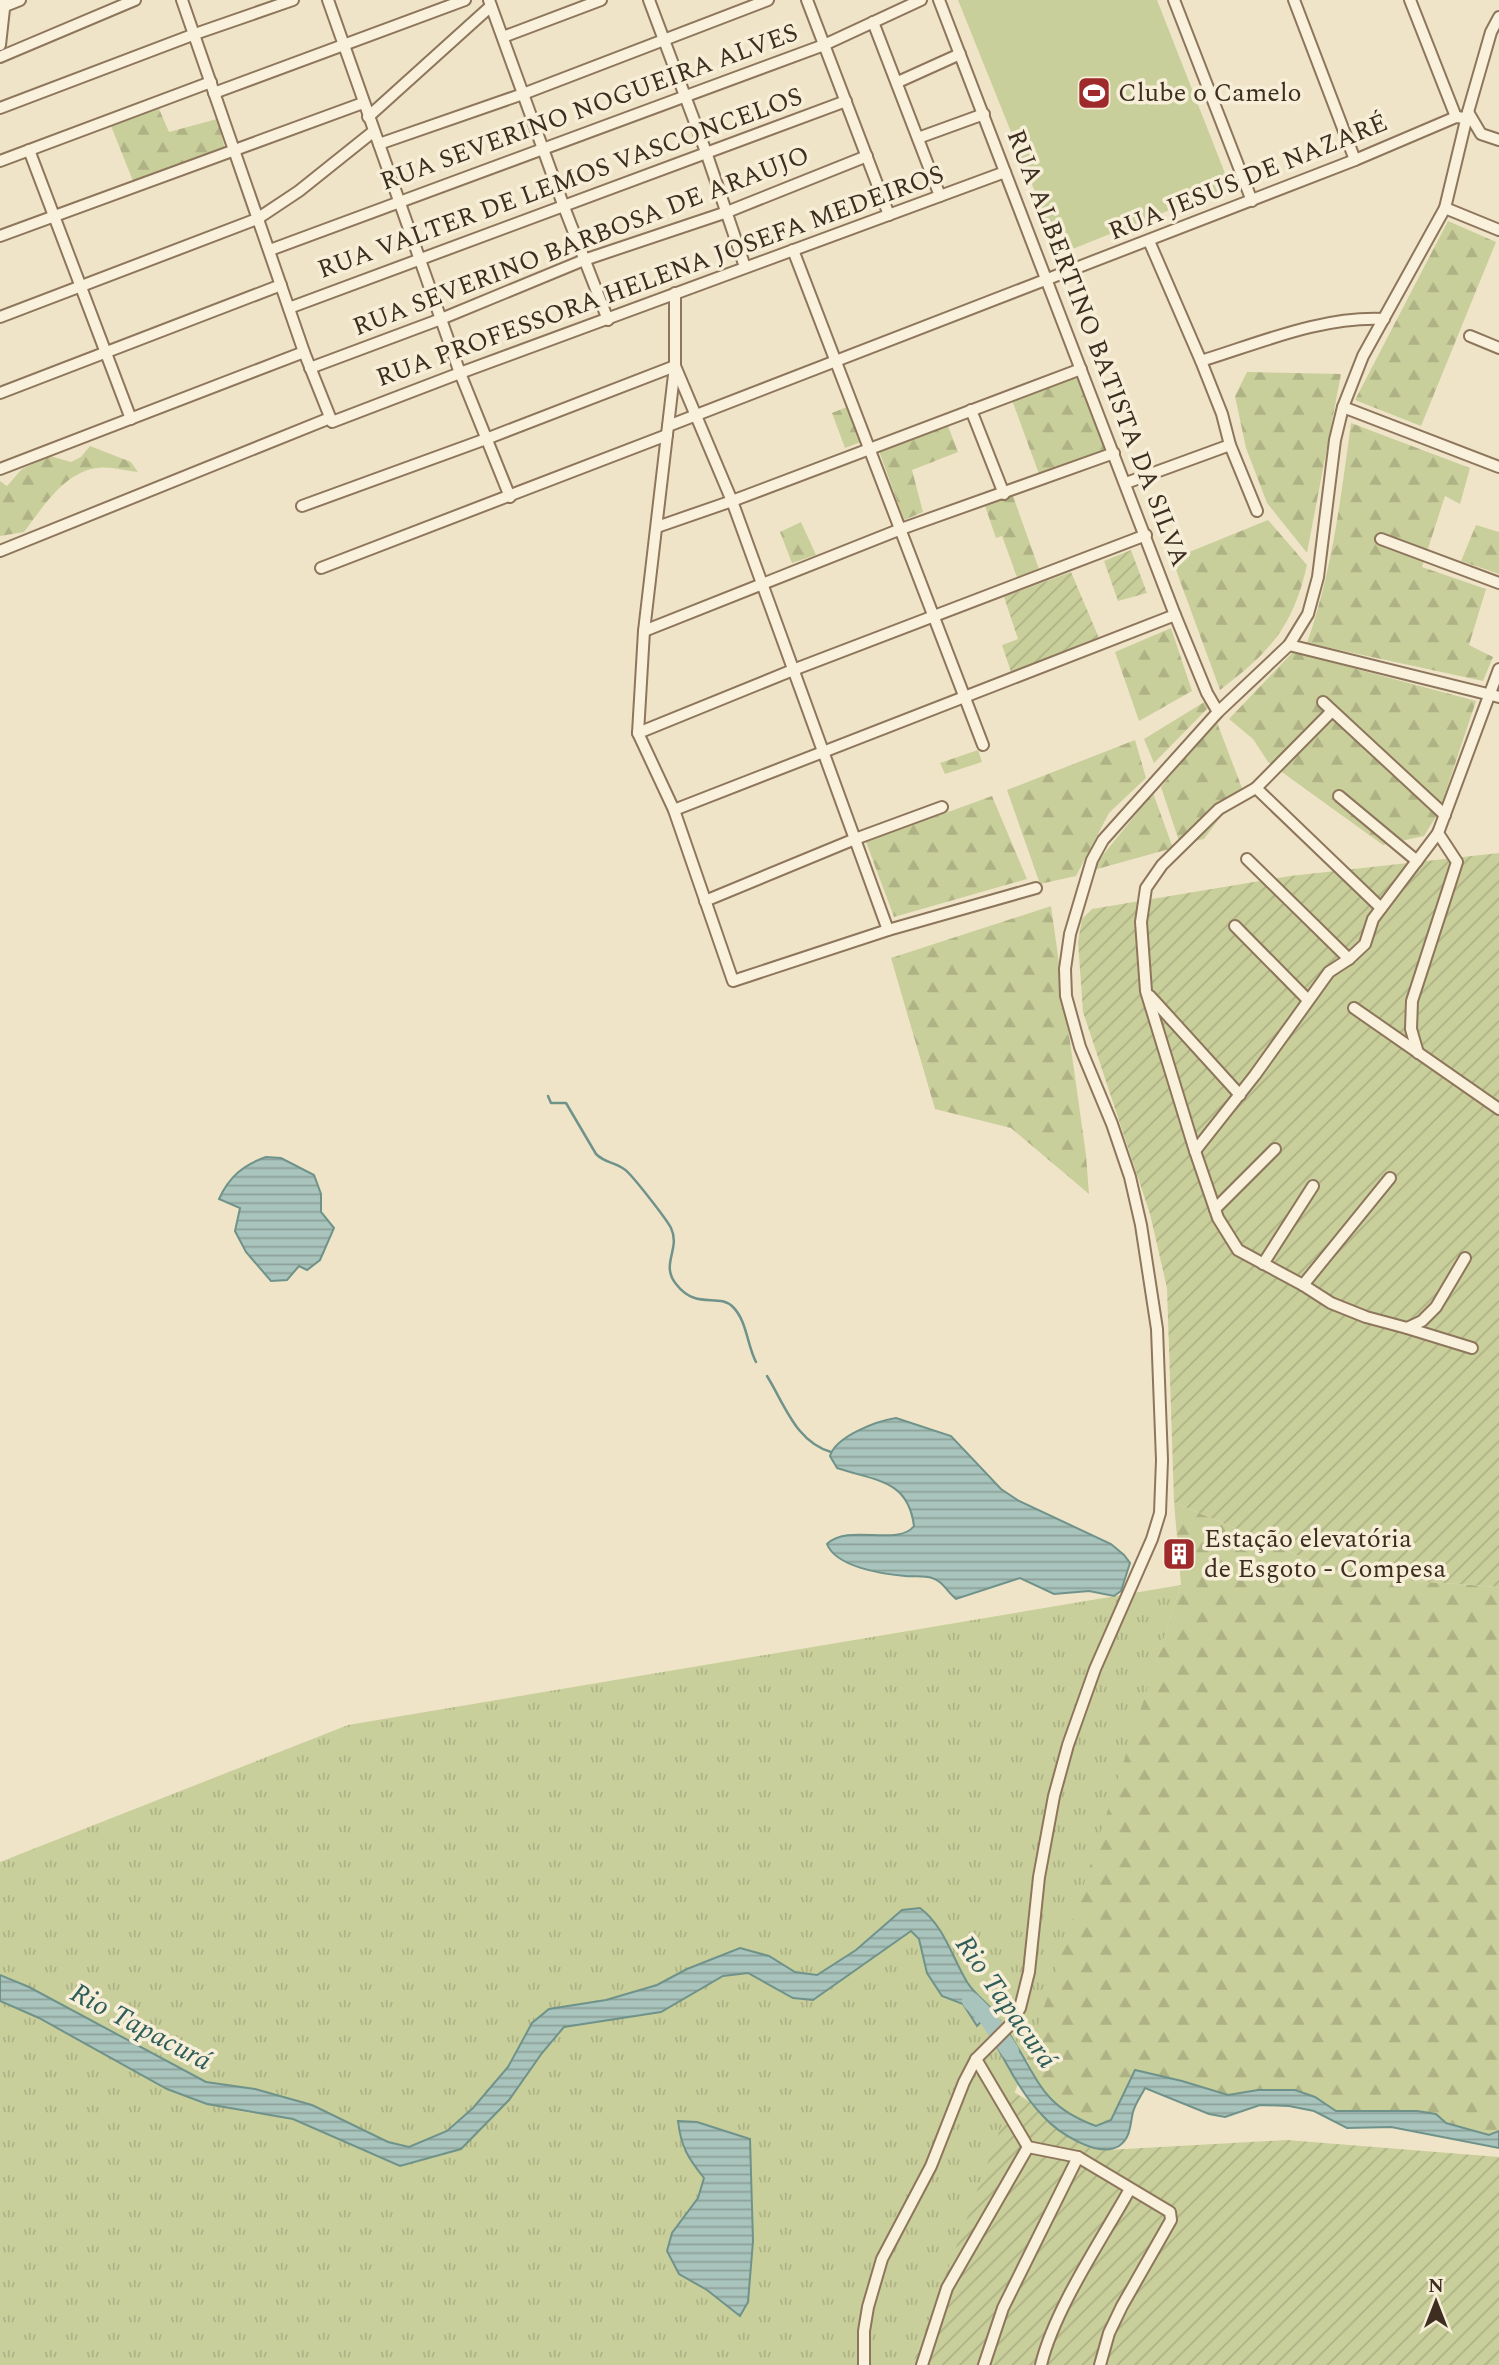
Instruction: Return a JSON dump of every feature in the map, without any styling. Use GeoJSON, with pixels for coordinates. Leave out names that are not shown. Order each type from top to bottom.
{"type":"FeatureCollection","features":[{"type":"Feature","properties":{"kind":"street"},"geometry":{"type":"LineString","coordinates":[[0,45],[5,3],[20,0]]}},
{"type":"Feature","properties":{"kind":"street"},"geometry":{"type":"LineString","coordinates":[[0,57],[135,0]]}},
{"type":"Feature","properties":{"kind":"street"},"geometry":{"type":"LineString","coordinates":[[182,0],[304,352],[331,420]]}},
{"type":"Feature","properties":{"kind":"street"},"geometry":{"type":"LineString","coordinates":[[0,108],[293,0]]}},
{"type":"Feature","properties":{"kind":"street"},"geometry":{"type":"LineString","coordinates":[[328,0],[460,373],[510,497]]}},
{"type":"Feature","properties":{"kind":"street"},"geometry":{"type":"LineString","coordinates":[[0,161],[465,0]]}},
{"type":"Feature","properties":{"kind":"street"},"geometry":{"type":"LineString","coordinates":[[503,37],[601,0]]}},
{"type":"Feature","properties":{"kind":"street"},"geometry":{"type":"LineString","coordinates":[[649,0],[746,267]]}},
{"type":"Feature","properties":{"kind":"street"},"geometry":{"type":"LineString","coordinates":[[379,144],[523,94],[768,0]]}},
{"type":"Feature","properties":{"kind":"street"},"geometry":{"type":"LineString","coordinates":[[807,0],[889,215]]}},
{"type":"Feature","properties":{"kind":"street","name":"RUA SEVERINO NOGUEIRA ALVES"},"geometry":{"type":"LineString","coordinates":[[270,250],[824,45],[921,0]]}},
{"type":"Feature","properties":{"kind":"street","name":"RUA ALBERTINO BATISTA DA SILVA"},"geometry":{"type":"LineString","coordinates":[[939,0],[1175,615],[1207,693],[1218,712]]}},
{"type":"Feature","properties":{"kind":"street"},"geometry":{"type":"LineString","coordinates":[[1174,0],[1252,201]]}},
{"type":"Feature","properties":{"kind":"street"},"geometry":{"type":"LineString","coordinates":[[1294,0],[1355,160]]}},
{"type":"Feature","properties":{"kind":"street"},"geometry":{"type":"LineString","coordinates":[[1410,0],[1463,116],[1481,134],[1499,140]]}},
{"type":"Feature","properties":{"kind":"street"},"geometry":{"type":"LineString","coordinates":[[368,117],[490,3],[608,320]]}},
{"type":"Feature","properties":{"kind":"street"},"geometry":{"type":"LineString","coordinates":[[864,2365],[864,2331],[868,2307],[882,2259],[931,2166],[964,2082],[976,2059],[1016,2017],[1025,1995],[1038,1877],[1054,1796],[1068,1745],[1105,1644],[1152,1539],[1160,1513],[1162,1496],[1157,1329],[1152,1287],[1130,1177],[1070,1017],[1065,969],[1070,934],[1092,859],[1103,840],[1218,712],[1289,645],[1308,614],[1318,577],[1335,440],[1343,407],[1363,356],[1445,208],[1463,116],[1493,46],[1499,17]]}},
{"type":"Feature","properties":{"kind":"street"},"geometry":{"type":"LineString","coordinates":[[873,22],[940,196]]}},
{"type":"Feature","properties":{"kind":"street"},"geometry":{"type":"LineString","coordinates":[[898,82],[960,54]]}},
{"type":"Feature","properties":{"kind":"street","name":"RUA VALTER DE LEMOS VASCONCELOS"},"geometry":{"type":"LineString","coordinates":[[289,308],[846,101]]}},
{"type":"Feature","properties":{"kind":"street"},"geometry":{"type":"LineString","coordinates":[[0,236],[363,103]]}},
{"type":"Feature","properties":{"kind":"street"},"geometry":{"type":"LineString","coordinates":[[918,138],[984,114]]}},
{"type":"Feature","properties":{"kind":"street","name":"RUA JESUS DE NAZARÉ"},"geometry":{"type":"LineString","coordinates":[[321,568],[510,497],[668,431],[697,416],[1252,201],[1463,116]]}},
{"type":"Feature","properties":{"kind":"street"},"geometry":{"type":"LineString","coordinates":[[0,317],[257,219],[309,184],[373,131]]}},
{"type":"Feature","properties":{"kind":"street"},"geometry":{"type":"LineString","coordinates":[[29,150],[131,419]]}},
{"type":"Feature","properties":{"kind":"street","name":"RUA SEVERINO BARBOSA DE ARAUJO"},"geometry":{"type":"LineString","coordinates":[[310,368],[584,260],[727,212],[867,156]]}},
{"type":"Feature","properties":{"kind":"street","name":"RUA PROFESSORA HELENA JOSEFA MEDEIROS"},"geometry":{"type":"LineString","coordinates":[[0,551],[331,420],[1005,172]]}},
{"type":"Feature","properties":{"kind":"street"},"geometry":{"type":"LineString","coordinates":[[1445,208],[1499,230]]}},
{"type":"Feature","properties":{"kind":"street"},"geometry":{"type":"LineString","coordinates":[[1149,241],[1222,414],[1230,445],[1257,511]]}},
{"type":"Feature","properties":{"kind":"street"},"geometry":{"type":"LineString","coordinates":[[793,250],[983,746]]}},
{"type":"Feature","properties":{"kind":"street"},"geometry":{"type":"LineString","coordinates":[[0,393],[282,285]]}},
{"type":"Feature","properties":{"kind":"street"},"geometry":{"type":"LineString","coordinates":[[675,293],[675,366],[644,631],[638,733],[674,810],[733,981],[888,930],[1036,888]]}},
{"type":"Feature","properties":{"kind":"street"},"geometry":{"type":"LineString","coordinates":[[1201,362],[1308,327],[1339,321],[1384,319]]}},
{"type":"Feature","properties":{"kind":"street"},"geometry":{"type":"LineString","coordinates":[[1469,337],[1499,348]]}},
{"type":"Feature","properties":{"kind":"street"},"geometry":{"type":"LineString","coordinates":[[0,469],[304,352]]}},
{"type":"Feature","properties":{"kind":"street"},"geometry":{"type":"LineString","coordinates":[[675,366],[732,501],[888,930]]}},
{"type":"Feature","properties":{"kind":"street"},"geometry":{"type":"LineString","coordinates":[[302,506],[675,366]]}},
{"type":"Feature","properties":{"kind":"street"},"geometry":{"type":"LineString","coordinates":[[657,527],[1081,369]]}},
{"type":"Feature","properties":{"kind":"street"},"geometry":{"type":"LineString","coordinates":[[1343,407],[1499,467]]}},
{"type":"Feature","properties":{"kind":"street"},"geometry":{"type":"LineString","coordinates":[[971,410],[1004,494]]}},
{"type":"Feature","properties":{"kind":"street"},"geometry":{"type":"LineString","coordinates":[[1126,483],[1230,445]]}},
{"type":"Feature","properties":{"kind":"street"},"geometry":{"type":"LineString","coordinates":[[644,631],[901,529],[1114,453]]}},
{"type":"Feature","properties":{"kind":"street"},"geometry":{"type":"LineString","coordinates":[[638,733],[793,670],[1146,535]]}},
{"type":"Feature","properties":{"kind":"street"},"geometry":{"type":"LineString","coordinates":[[1381,539],[1499,583]]}},
{"type":"Feature","properties":{"kind":"street"},"geometry":{"type":"LineString","coordinates":[[674,810],[1175,615]]}},
{"type":"Feature","properties":{"kind":"street"},"geometry":{"type":"LineString","coordinates":[[1289,645],[1494,695]]}},
{"type":"Feature","properties":{"kind":"street"},"geometry":{"type":"LineString","coordinates":[[1195,1151],[1240,1095],[1329,972],[1365,944],[1373,919],[1438,833],[1494,695],[1499,669]]}},
{"type":"Feature","properties":{"kind":"street"},"geometry":{"type":"LineString","coordinates":[[1323,702],[1445,815]]}},
{"type":"Feature","properties":{"kind":"street"},"geometry":{"type":"LineString","coordinates":[[1332,711],[1256,788],[1219,809],[1161,865],[1146,888],[1140,922],[1146,991],[1215,1209],[1238,1251],[1331,1303],[1472,1348]]}},
{"type":"Feature","properties":{"kind":"street"},"geometry":{"type":"LineString","coordinates":[[1256,788],[1381,908]]}},
{"type":"Feature","properties":{"kind":"street"},"geometry":{"type":"LineString","coordinates":[[1339,796],[1417,861]]}},
{"type":"Feature","properties":{"kind":"street"},"geometry":{"type":"LineString","coordinates":[[705,901],[855,839],[942,807]]}},
{"type":"Feature","properties":{"kind":"street"},"geometry":{"type":"LineString","coordinates":[[1419,1053],[1411,1028],[1412,1001],[1457,862],[1438,833]]}},
{"type":"Feature","properties":{"kind":"street"},"geometry":{"type":"LineString","coordinates":[[1247,859],[1349,958]]}},
{"type":"Feature","properties":{"kind":"street"},"geometry":{"type":"LineString","coordinates":[[1235,926],[1308,1000]]}},
{"type":"Feature","properties":{"kind":"street"},"geometry":{"type":"LineString","coordinates":[[1146,991],[1240,1095]]}},
{"type":"Feature","properties":{"kind":"street"},"geometry":{"type":"LineString","coordinates":[[1354,1008],[1499,1109]]}},
{"type":"Feature","properties":{"kind":"street"},"geometry":{"type":"LineString","coordinates":[[1215,1209],[1275,1149]]}},
{"type":"Feature","properties":{"kind":"street"},"geometry":{"type":"LineString","coordinates":[[1303,1285],[1390,1178]]}},
{"type":"Feature","properties":{"kind":"street"},"geometry":{"type":"LineString","coordinates":[[1263,1264],[1313,1186]]}},
{"type":"Feature","properties":{"kind":"street"},"geometry":{"type":"LineString","coordinates":[[1407,1328],[1422,1321],[1436,1307],[1465,1258]]}},
{"type":"Feature","properties":{"kind":"street"},"geometry":{"type":"LineString","coordinates":[[976,2059],[1028,2147],[1079,2157],[1130,2189],[1169,2209],[1171,2220],[1109,2333],[1100,2365]]}},
{"type":"Feature","properties":{"kind":"street"},"geometry":{"type":"LineString","coordinates":[[922,2365],[947,2288],[1028,2147]]}},
{"type":"Feature","properties":{"kind":"street"},"geometry":{"type":"LineString","coordinates":[[984,2365],[1003,2308],[1079,2157]]}},
{"type":"Feature","properties":{"kind":"street"},"geometry":{"type":"LineString","coordinates":[[1041,2365],[1070,2295],[1130,2189]]}},
{"type":"Feature","properties":{"kind":"green space","name":"Clube o Camelo"},"geometry":{"type":"Polygon","coordinates":[[[958,0],[1157,0],[1230,186],[1060,254],[958,0]]]}},
{"type":"Feature","properties":{"kind":"green space"},"geometry":{"type":"Polygon","coordinates":[[[159,109],[169,132],[217,119],[225,149],[133,181],[111,126],[159,109]]]}},
{"type":"Feature","properties":{"kind":"green space"},"geometry":{"type":"Polygon","coordinates":[[[1448,221],[1496,242],[1421,426],[1355,400],[1448,221]]]}},
{"type":"Feature","properties":{"kind":"green space"},"geometry":{"type":"Polygon","coordinates":[[[1247,372],[1341,374],[1307,553],[1267,503],[1246,448],[1235,396],[1247,372]]]}},
{"type":"Feature","properties":{"kind":"green space"},"geometry":{"type":"Polygon","coordinates":[[[1079,376],[1108,451],[1039,474],[1012,400],[1079,376]]]}},
{"type":"Feature","properties":{"kind":"green space"},"geometry":{"type":"Polygon","coordinates":[[[847,407],[861,442],[845,448],[832,413],[847,407]]]}},
{"type":"Feature","properties":{"kind":"green space"},"geometry":{"type":"Polygon","coordinates":[[[1351,423],[1470,468],[1460,504],[1445,496],[1422,567],[1486,589],[1469,645],[1493,657],[1483,681],[1307,643],[1329,562],[1351,423]]]}},
{"type":"Feature","properties":{"kind":"green space"},"geometry":{"type":"Polygon","coordinates":[[[948,426],[958,452],[912,470],[923,512],[904,520],[879,451],[948,426]]]}},
{"type":"Feature","properties":{"kind":"green space"},"geometry":{"type":"Polygon","coordinates":[[[90,446],[131,462],[138,472],[98,468],[75,476],[56,492],[24,532],[0,536],[0,481],[7,486],[22,469],[50,456],[71,462],[81,457],[90,446]]]}},
{"type":"Feature","properties":{"kind":"green space"},"geometry":{"type":"Polygon","coordinates":[[[1013,496],[1039,569],[1017,577],[1002,536],[996,538],[985,506],[1013,496]]]}},
{"type":"Feature","properties":{"kind":"green space"},"geometry":{"type":"Polygon","coordinates":[[[1268,520],[1307,565],[1301,587],[1277,637],[1252,664],[1220,690],[1172,559],[1268,520]]]}},
{"type":"Feature","properties":{"kind":"green space"},"geometry":{"type":"Polygon","coordinates":[[[801,522],[816,555],[792,563],[780,532],[801,522]]]}},
{"type":"Feature","properties":{"kind":"green space"},"geometry":{"type":"Polygon","coordinates":[[[1476,525],[1499,532],[1499,574],[1461,561],[1476,525]]]}},
{"type":"Feature","properties":{"kind":"green space"},"geometry":{"type":"Polygon","coordinates":[[[1131,550],[1147,593],[1118,601],[1104,561],[1131,550]]]}},
{"type":"Feature","properties":{"kind":"green space"},"geometry":{"type":"Polygon","coordinates":[[[1071,572],[1099,638],[1011,672],[1002,645],[1018,639],[1004,597],[1071,572]]]}},
{"type":"Feature","properties":{"kind":"green space"},"geometry":{"type":"Polygon","coordinates":[[[1171,628],[1192,691],[1139,721],[1115,652],[1171,628]]]}},
{"type":"Feature","properties":{"kind":"green space"},"geometry":{"type":"Polygon","coordinates":[[[1293,652],[1476,701],[1439,812],[1424,836],[1383,845],[1268,762],[1253,739],[1229,719],[1293,652]]]}},
{"type":"Feature","properties":{"kind":"green space"},"geometry":{"type":"Polygon","coordinates":[[[1206,701],[1208,708],[1154,763],[1144,739],[1206,701]]]}},
{"type":"Feature","properties":{"kind":"green space"},"geometry":{"type":"Polygon","coordinates":[[[1216,720],[1242,788],[1204,839],[1180,844],[1161,787],[1216,720]]]}},
{"type":"Feature","properties":{"kind":"green space"},"geometry":{"type":"Polygon","coordinates":[[[1135,740],[1146,778],[1109,813],[1076,876],[1040,884],[1007,790],[1135,740]]]}},
{"type":"Feature","properties":{"kind":"green space"},"geometry":{"type":"Polygon","coordinates":[[[978,750],[982,762],[945,774],[940,763],[978,750]]]}},
{"type":"Feature","properties":{"kind":"green space"},"geometry":{"type":"Polygon","coordinates":[[[1153,793],[1173,848],[1090,871],[1153,793]]]}},
{"type":"Feature","properties":{"kind":"green space"},"geometry":{"type":"Polygon","coordinates":[[[992,796],[1027,879],[894,917],[866,842],[992,796]]]}},
{"type":"Feature","properties":{"kind":"green space"},"geometry":{"type":"Polygon","coordinates":[[[1499,853],[1499,1587],[1345,1576],[1174,1502],[1167,1288],[1150,1214],[1083,1012],[1078,942],[1082,919],[1092,909],[1290,876],[1499,853]]]}},
{"type":"Feature","properties":{"kind":"green space"},"geometry":{"type":"Polygon","coordinates":[[[1051,906],[1086,1155],[1089,1194],[1011,1128],[935,1109],[891,958],[1051,906]]]}},
{"type":"Feature","properties":{"kind":"green space"},"geometry":{"type":"Polygon","coordinates":[[[1174,1502],[1345,1576],[1499,1587],[1499,2131],[1489,2135],[1445,2123],[1436,2114],[1336,2111],[1315,2097],[1228,2096],[1135,2070],[1111,2120],[1096,2126],[1061,2109],[1039,2084],[1027,2059],[1181,1585],[1174,1502]]]}},
{"type":"Feature","properties":{"kind":"green space"},"geometry":{"type":"Polygon","coordinates":[[[1181,1585],[1036,2036],[912,2365],[0,2365],[0,1862],[348,1725],[1181,1585]]]}},
{"type":"Feature","properties":{"kind":"green space"},"geometry":{"type":"Polygon","coordinates":[[[1014,2092],[1107,2150],[1287,2140],[1499,2157],[1499,2365],[912,2365],[1014,2092]]]}},
{"type":"Feature","properties":{"kind":"water"},"geometry":{"type":"Polygon","coordinates":[[[266,1157],[281,1158],[314,1175],[321,1194],[321,1212],[334,1228],[320,1260],[307,1270],[299,1266],[287,1280],[271,1281],[246,1252],[235,1231],[240,1208],[219,1199],[227,1184],[238,1173],[266,1157]]]}},
{"type":"Feature","properties":{"kind":"water"},"geometry":{"type":"Polygon","coordinates":[[[896,1418],[951,1436],[1001,1489],[1019,1501],[1111,1544],[1130,1563],[1121,1591],[1114,1596],[1089,1591],[1054,1594],[1020,1578],[956,1599],[936,1579],[861,1568],[832,1552],[827,1544],[836,1538],[847,1535],[897,1535],[914,1526],[911,1511],[897,1490],[888,1484],[837,1468],[830,1456],[840,1442],[849,1436],[868,1426],[896,1418]]]}},
{"type":"Feature","properties":{"kind":"water"},"geometry":{"type":"Polygon","coordinates":[[[920,1908],[941,1933],[969,1986],[993,2010],[977,2026],[963,2004],[942,1996],[927,1973],[919,1939],[911,1931],[813,2000],[793,1998],[748,1973],[723,1976],[661,2012],[564,2027],[509,2100],[461,2149],[400,2166],[293,2119],[207,2104],[167,2089],[39,2018],[0,2001],[0,1975],[29,1987],[206,2082],[255,2089],[312,2105],[388,2142],[409,2147],[447,2131],[473,2108],[508,2067],[532,2023],[549,2009],[606,2000],[657,1985],[687,1969],[740,1948],[769,1956],[795,1972],[817,1975],[856,1950],[902,1910],[920,1908]]]}},
{"type":"Feature","properties":{"kind":"water"},"geometry":{"type":"Polygon","coordinates":[[[1008,2032],[1051,2099],[1077,2118],[1096,2126],[1111,2120],[1135,2070],[1228,2095],[1258,2090],[1295,2090],[1315,2097],[1336,2111],[1417,2111],[1436,2114],[1446,2123],[1489,2135],[1499,2131],[1499,2148],[1391,2127],[1347,2128],[1314,2111],[1289,2106],[1260,2105],[1225,2117],[1209,2114],[1145,2088],[1134,2109],[1126,2139],[1119,2146],[1100,2149],[1068,2136],[1043,2116],[1029,2100],[995,2043],[1008,2032]]]}},
{"type":"Feature","properties":{"kind":"water"},"geometry":{"type":"Polygon","coordinates":[[[678,2121],[697,2122],[750,2139],[753,2241],[748,2302],[740,2316],[707,2290],[679,2274],[667,2251],[672,2233],[698,2198],[704,2178],[686,2152],[678,2121]]]}},
{"type":"Feature","properties":{"kind":"waterway"},"geometry":{"type":"LineString","coordinates":[[548,1096],[551,1103],[566,1103],[596,1154],[624,1169],[649,1197],[671,1228],[674,1243],[670,1270],[676,1284],[692,1297],[721,1301],[733,1307],[744,1326],[756,1362]]}},
{"type":"Feature","properties":{"kind":"waterway"},"geometry":{"type":"LineString","coordinates":[[767,1376],[800,1431],[819,1447],[831,1452]]}},
{"type":"Feature","properties":{"kind":"waterway","name":"Rio Tapacurá"},"geometry":{"type":"LineString","coordinates":[[971,2001],[988,2018],[1010,2051]]}},
{"type":"Feature","properties":{"kind":"place","name":"Clube o Camelo"},"geometry":{"type":"Point","coordinates":[1094,93]}},
{"type":"Feature","properties":{"kind":"place","name":"Estação elevatória de Esgoto - Compesa"},"geometry":{"type":"Point","coordinates":[1179,1554]}}]}
